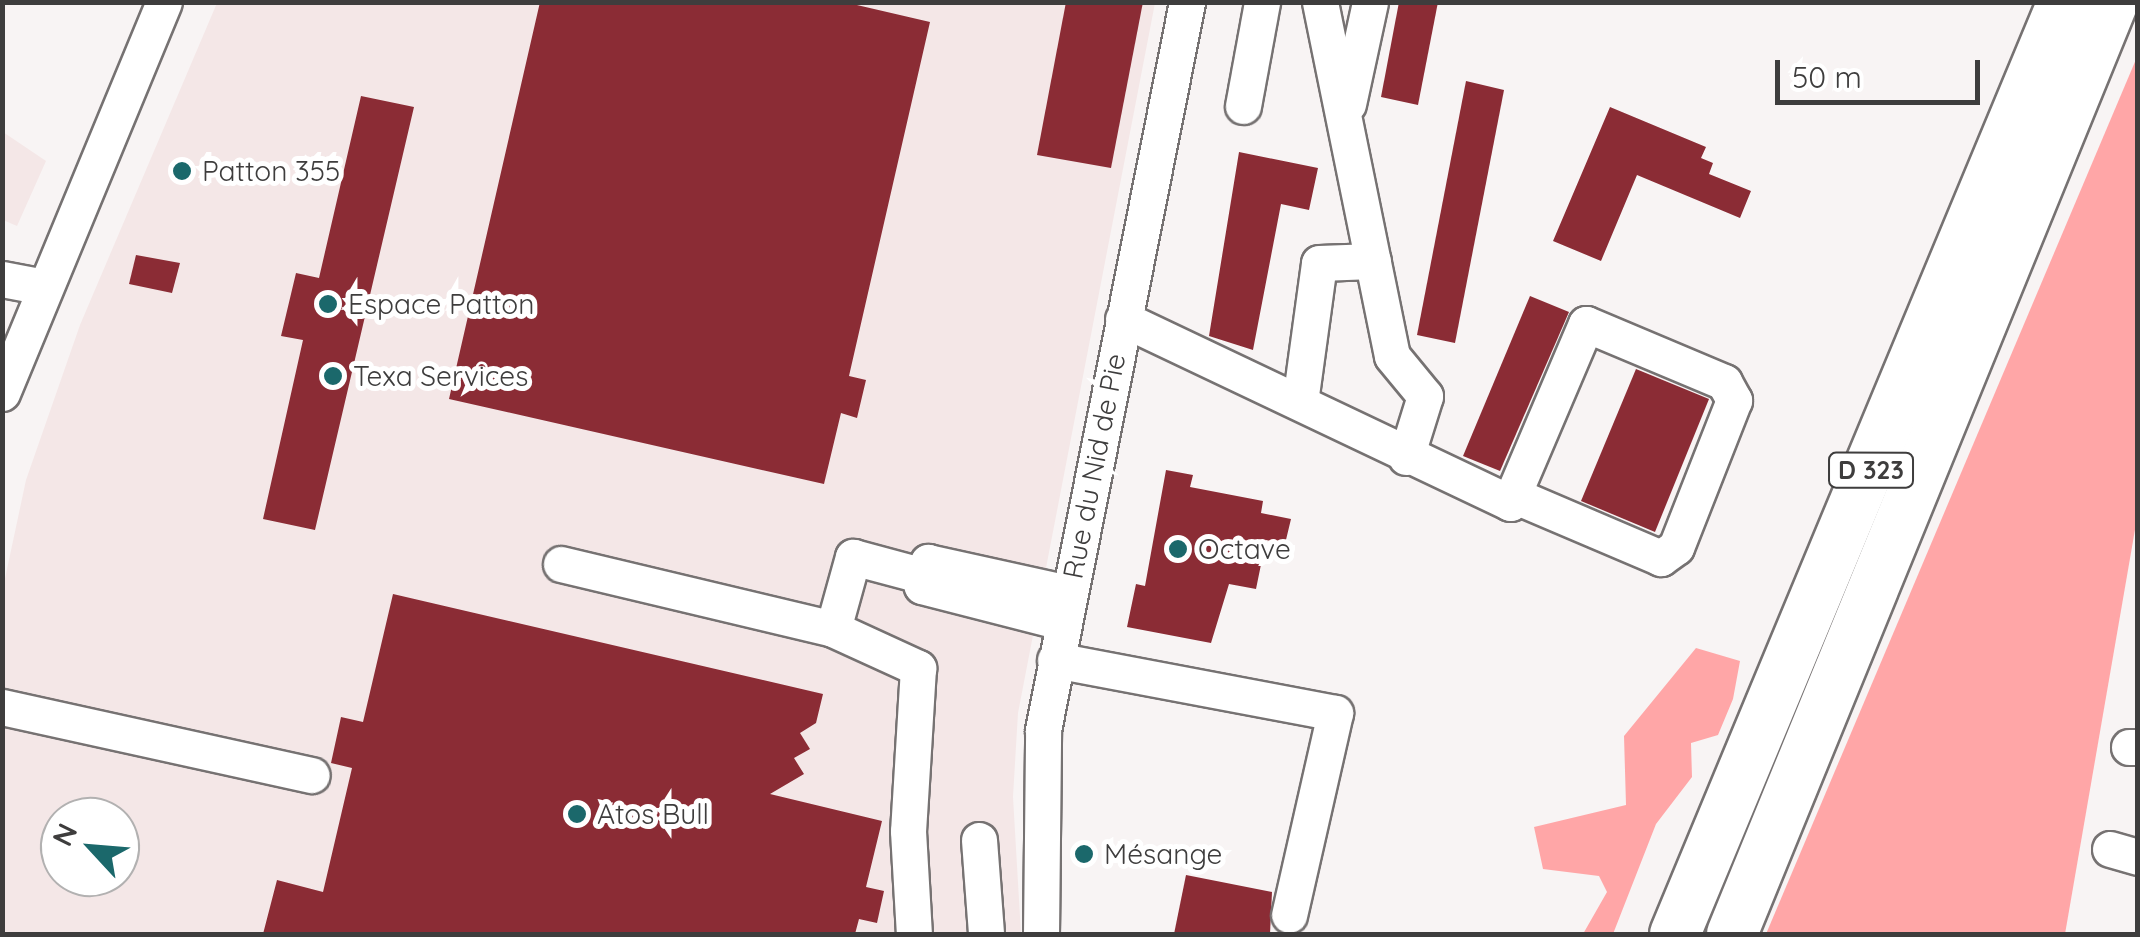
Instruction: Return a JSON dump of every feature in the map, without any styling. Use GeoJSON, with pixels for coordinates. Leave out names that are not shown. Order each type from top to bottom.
{"type":"FeatureCollection","features":[{"type":"Feature","properties":{"kind":"highway","name":"D 323"},"geometry":{"type":"LineString","coordinates":[[1675,934],[2062,2]]}},
{"type":"Feature","properties":{"kind":"highway","name":"D 323"},"geometry":{"type":"LineString","coordinates":[[1732,934],[1890,558],[2114,2]]}},
{"type":"Feature","properties":{"kind":"highway"},"geometry":{"type":"LineString","coordinates":[[1890,558],[1934,491],[2138,30]]}},
{"type":"Feature","properties":{"kind":"street"},"geometry":{"type":"LineString","coordinates":[[2,393],[14,327],[44,286],[164,2]]}},
{"type":"Feature","properties":{"kind":"street","name":"Rue du Nid de Pie"},"geometry":{"type":"LineString","coordinates":[[1040,934],[1040,768],[1056,660],[1187,2]]}},
{"type":"Feature","properties":{"kind":"street"},"geometry":{"type":"LineString","coordinates":[[1243,106],[1262,2]]}},
{"type":"Feature","properties":{"kind":"street"},"geometry":{"type":"LineString","coordinates":[[1320,2],[1392,356],[1425,396],[1406,457]]}},
{"type":"Feature","properties":{"kind":"street"},"geometry":{"type":"LineString","coordinates":[[1345,118],[1370,2]]}},
{"type":"Feature","properties":{"kind":"street"},"geometry":{"type":"LineString","coordinates":[[1300,402],[1320,263],[1373,261]]}},
{"type":"Feature","properties":{"kind":"street"},"geometry":{"type":"LineString","coordinates":[[2,279],[44,286]]}},
{"type":"Feature","properties":{"kind":"street"},"geometry":{"type":"LineString","coordinates":[[1124,319],[1406,457],[1510,503],[1513,495],[1586,324],[1724,382],[1734,400],[1676,547],[1661,558],[1513,495]]}},
{"type":"Feature","properties":{"kind":"street"},"geometry":{"type":"LineString","coordinates":[[832,628],[853,557],[1065,607]]}},
{"type":"Feature","properties":{"kind":"street"},"geometry":{"type":"LineString","coordinates":[[561,564],[832,628],[918,668],[908,831],[914,934]]}},
{"type":"Feature","properties":{"kind":"street"},"geometry":{"type":"LineString","coordinates":[[1056,660],[1336,713],[1289,914]]}},
{"type":"Feature","properties":{"kind":"street"},"geometry":{"type":"LineString","coordinates":[[2,707],[312,776]]}},
{"type":"Feature","properties":{"kind":"street"},"geometry":{"type":"LineString","coordinates":[[979,840],[986,934]]}},
{"type":"Feature","properties":{"kind":"shaded area"},"geometry":{"type":"Polygon","coordinates":[[[217,3],[1155,3],[1018,713],[1013,797],[1021,934],[3,934],[3,588],[26,480],[80,325],[217,3]]]}},
{"type":"Feature","properties":{"kind":"shaded area"},"geometry":{"type":"Polygon","coordinates":[[[2137,57],[2137,518],[2065,934],[1766,934],[2137,57]]]}},
{"type":"Feature","properties":{"kind":"shaded area"},"geometry":{"type":"Polygon","coordinates":[[[3,132],[46,161],[17,226],[3,220],[3,132]]]}},
{"type":"Feature","properties":{"kind":"shaded area"},"geometry":{"type":"Polygon","coordinates":[[[1696,648],[1740,661],[1733,699],[1718,735],[1691,743],[1692,777],[1656,824],[1613,934],[1583,934],[1607,892],[1599,876],[1543,869],[1534,827],[1626,805],[1624,736],[1696,648]]]}},
{"type":"Feature","properties":{"kind":"building"},"geometry":{"type":"Polygon","coordinates":[[[540,2],[844,2],[930,22],[849,376],[866,380],[857,418],[841,413],[824,484],[449,399],[540,2]]]}},
{"type":"Feature","properties":{"kind":"building"},"geometry":{"type":"Polygon","coordinates":[[[1066,2],[1143,2],[1111,168],[1037,155],[1066,2]]]}},
{"type":"Feature","properties":{"kind":"building"},"geometry":{"type":"Polygon","coordinates":[[[1399,2],[1438,2],[1418,105],[1381,97],[1399,2]]]}},
{"type":"Feature","properties":{"kind":"building"},"geometry":{"type":"Polygon","coordinates":[[[1466,81],[1504,90],[1455,343],[1417,335],[1466,81]]]}},
{"type":"Feature","properties":{"kind":"building","name":"Espace Patton"},"geometry":{"type":"Polygon","coordinates":[[[361,96],[414,107],[315,530],[263,519],[303,340],[281,336],[296,273],[319,278],[361,96]]]}},
{"type":"Feature","properties":{"kind":"building"},"geometry":{"type":"Polygon","coordinates":[[[1610,107],[1706,147],[1701,158],[1713,163],[1709,174],[1751,191],[1740,218],[1637,175],[1601,261],[1553,241],[1610,107]]]}},
{"type":"Feature","properties":{"kind":"building"},"geometry":{"type":"Polygon","coordinates":[[[1239,152],[1318,168],[1309,210],[1281,204],[1253,350],[1209,336],[1239,152]]]}},
{"type":"Feature","properties":{"kind":"building"},"geometry":{"type":"Polygon","coordinates":[[[136,255],[180,263],[172,293],[129,284],[136,255]]]}},
{"type":"Feature","properties":{"kind":"building"},"geometry":{"type":"Polygon","coordinates":[[[1530,296],[1569,312],[1500,471],[1463,456],[1530,296]]]}},
{"type":"Feature","properties":{"kind":"building"},"geometry":{"type":"Polygon","coordinates":[[[1636,369],[1709,399],[1655,532],[1581,501],[1636,369]]]}},
{"type":"Feature","properties":{"kind":"building"},"geometry":{"type":"Polygon","coordinates":[[[1166,470],[1193,475],[1190,487],[1263,501],[1261,513],[1291,519],[1285,544],[1266,540],[1256,589],[1229,584],[1211,643],[1127,627],[1136,584],[1145,586],[1166,470]]]}},
{"type":"Feature","properties":{"kind":"building"},"geometry":{"type":"Polygon","coordinates":[[[393,594],[823,694],[816,723],[800,733],[810,749],[794,758],[804,774],[770,794],[882,821],[866,887],[884,891],[877,923],[859,919],[855,934],[263,934],[277,880],[323,892],[352,768],[331,763],[341,717],[363,722],[393,594]]]}},
{"type":"Feature","properties":{"kind":"building"},"geometry":{"type":"Polygon","coordinates":[[[1186,875],[1272,892],[1270,934],[1174,934],[1186,875]]]}},
{"type":"Feature","properties":{"kind":"place","name":"Patton 355"},"geometry":{"type":"Point","coordinates":[182,171]}},
{"type":"Feature","properties":{"kind":"place","name":"Espace Patton"},"geometry":{"type":"Point","coordinates":[328,304]}},
{"type":"Feature","properties":{"kind":"place","name":"Texa Services"},"geometry":{"type":"Point","coordinates":[333,376]}},
{"type":"Feature","properties":{"kind":"place","name":"Octave"},"geometry":{"type":"Point","coordinates":[1178,549]}},
{"type":"Feature","properties":{"kind":"place","name":"Atos Bull"},"geometry":{"type":"Point","coordinates":[577,814]}},
{"type":"Feature","properties":{"kind":"place","name":"Mésange"},"geometry":{"type":"Point","coordinates":[1084,854]}}]}
